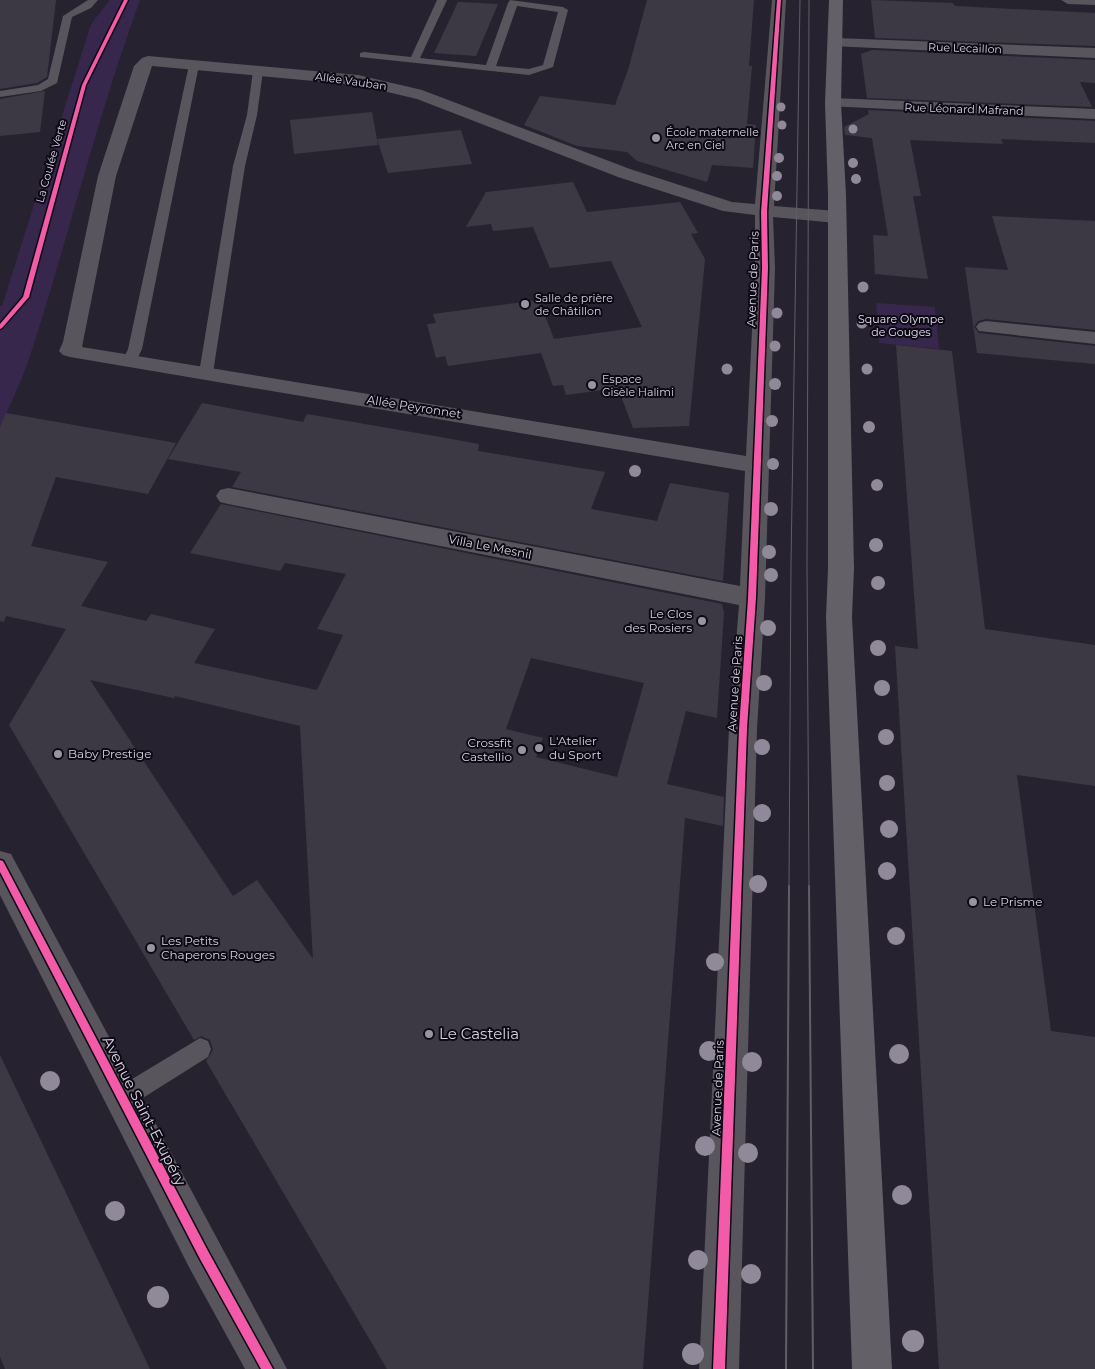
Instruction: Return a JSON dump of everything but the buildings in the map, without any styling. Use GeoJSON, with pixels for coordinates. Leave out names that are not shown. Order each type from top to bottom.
{"type":"FeatureCollection","features":[{"type":"Feature","properties":{"kind":"main road"},"geometry":{"type":"LineString","coordinates":[[836,0],[833,103],[841,568],[839,616],[872,1369]]}},
{"type":"Feature","properties":{"kind":"street","name":"Avenue de Paris"},"geometry":{"type":"LineString","coordinates":[[719,1369],[743,729],[752,598],[765,268],[764,212],[780,0]]}},
{"type":"Feature","properties":{"kind":"street"},"geometry":{"type":"LineString","coordinates":[[1068,0],[1095,1]]}},
{"type":"Feature","properties":{"kind":"street","name":"Rue Lecaillon"},"geometry":{"type":"LineString","coordinates":[[836,43],[1095,53]]}},
{"type":"Feature","properties":{"kind":"street","name":"Allée Vauban"},"geometry":{"type":"LineString","coordinates":[[70,351],[74,342],[107,176],[142,66],[148,60],[358,80],[389,86],[422,95],[624,173],[730,207],[764,212],[836,217]]}},
{"type":"Feature","properties":{"kind":"street","name":"Rue Léonard Mafrand"},"geometry":{"type":"LineString","coordinates":[[833,103],[1095,114]]}},
{"type":"Feature","properties":{"kind":"street"},"geometry":{"type":"LineString","coordinates":[[986,327],[1095,338]]}},
{"type":"Feature","properties":{"kind":"street","name":"Allée Peyronnet"},"geometry":{"type":"LineString","coordinates":[[70,351],[756,465]]}},
{"type":"Feature","properties":{"kind":"street","name":"Villa Le Mesnil"},"geometry":{"type":"LineString","coordinates":[[228,496],[752,598]]}},
{"type":"Feature","properties":{"kind":"street","name":"Avenue Saint-Exupéry"},"geometry":{"type":"LineString","coordinates":[[3,875],[204,1255],[267,1369]]}},
{"type":"Feature","properties":{"kind":"lane"},"geometry":{"type":"LineString","coordinates":[[0,94],[41,88],[54,81],[68,16],[88,6],[93,0]]}},
{"type":"Feature","properties":{"kind":"lane"},"geometry":{"type":"LineString","coordinates":[[414,60],[442,0]]}},
{"type":"Feature","properties":{"kind":"lane"},"geometry":{"type":"LineString","coordinates":[[364,55],[414,60],[490,68],[529,72],[548,67],[563,10],[514,2],[490,68]]}},
{"type":"Feature","properties":{"kind":"lane"},"geometry":{"type":"LineString","coordinates":[[130,360],[134,349],[194,65]]}},
{"type":"Feature","properties":{"kind":"lane"},"geometry":{"type":"LineString","coordinates":[[206,373],[239,166],[252,115],[258,71]]}},
{"type":"Feature","properties":{"kind":"lane"},"geometry":{"type":"LineString","coordinates":[[122,1098],[200,1049]]}},
{"type":"Feature","properties":{"kind":"green space"},"geometry":{"type":"Polygon","coordinates":[[[110,0],[140,0],[95,136],[27,365],[0,428],[0,306],[2,306],[91,24],[110,0]]]}},
{"type":"Feature","properties":{"kind":"green space","name":"Square Olympe de Gouges"},"geometry":{"type":"Polygon","coordinates":[[[876,303],[935,307],[939,349],[879,343],[876,303]]]}},
{"type":"Feature","properties":{"kind":"tram line"},"geometry":{"type":"LineString","coordinates":[[789,887],[791,564],[800,0]]}},
{"type":"Feature","properties":{"kind":"tram line"},"geometry":{"type":"LineString","coordinates":[[809,0],[807,565],[809,887]]}},
{"type":"Feature","properties":{"kind":"tram line"},"geometry":{"type":"LineString","coordinates":[[786,1369],[789,886]]}},
{"type":"Feature","properties":{"kind":"tram line"},"geometry":{"type":"LineString","coordinates":[[809,886],[813,1369]]}},
{"type":"Feature","properties":{"kind":"cycle path","name":"La Coulée Verte"},"geometry":{"type":"LineString","coordinates":[[0,327],[26,297],[84,85],[126,0]]}},
{"type":"Feature","properties":{"kind":"cycle path"},"geometry":{"type":"LineString","coordinates":[[719,1369],[743,729],[752,598],[765,268],[764,212],[779,0]]}},
{"type":"Feature","properties":{"kind":"cycle path"},"geometry":{"type":"LineString","coordinates":[[0,864],[204,1255],[267,1369]]}},
{"type":"Feature","properties":{"kind":"place","name":"École maternelle Arc en Ciel"},"geometry":{"type":"Point","coordinates":[656,138]}},
{"type":"Feature","properties":{"kind":"place","name":"Salle de prière de Châtillon"},"geometry":{"type":"Point","coordinates":[525,304]}},
{"type":"Feature","properties":{"kind":"place","name":"Espace Gisèle Halimi"},"geometry":{"type":"Point","coordinates":[592,385]}},
{"type":"Feature","properties":{"kind":"place","name":"Le Clos des Rosiers"},"geometry":{"type":"Point","coordinates":[702,621]}},
{"type":"Feature","properties":{"kind":"place","name":"L'Atelier du Sport"},"geometry":{"type":"Point","coordinates":[539,748]}},
{"type":"Feature","properties":{"kind":"place","name":"Crossfit Castellio"},"geometry":{"type":"Point","coordinates":[522,750]}},
{"type":"Feature","properties":{"kind":"place","name":"Baby Prestige"},"geometry":{"type":"Point","coordinates":[58,754]}},
{"type":"Feature","properties":{"kind":"place","name":"Le Prisme"},"geometry":{"type":"Point","coordinates":[973,902]}},
{"type":"Feature","properties":{"kind":"place","name":"Les Petits Chaperons Rouges"},"geometry":{"type":"Point","coordinates":[151,948]}},
{"type":"Feature","properties":{"kind":"place","name":"Le Castelia"},"geometry":{"type":"Point","coordinates":[429,1034]}}]}
